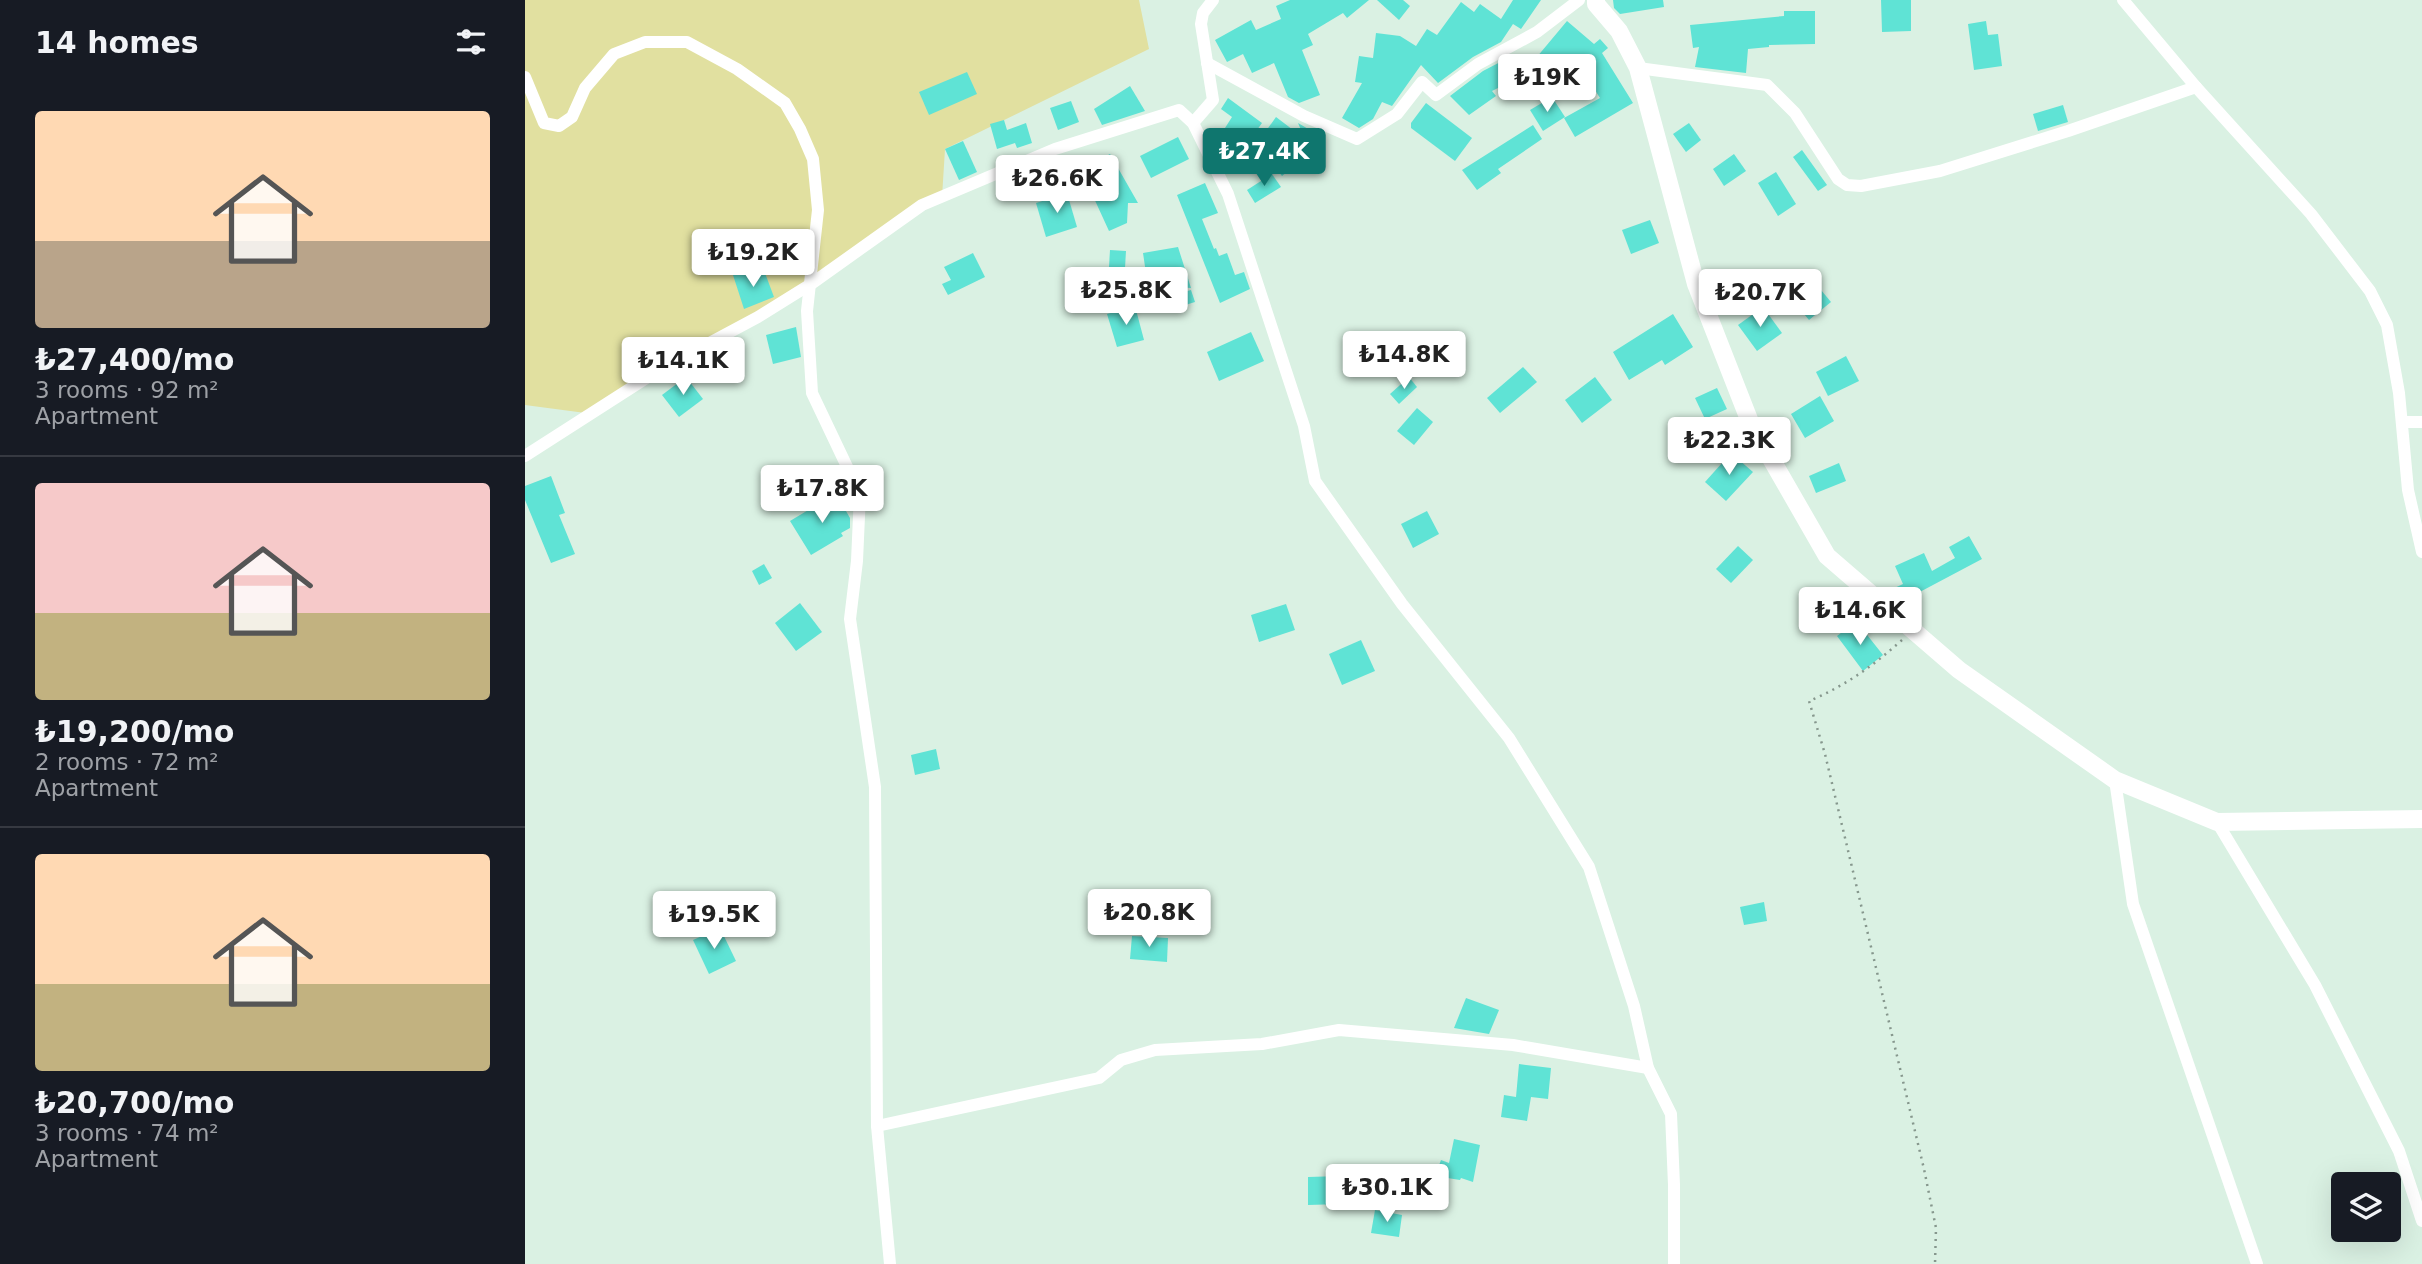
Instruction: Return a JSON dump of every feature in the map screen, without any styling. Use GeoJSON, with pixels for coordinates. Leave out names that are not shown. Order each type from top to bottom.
{"type":"FeatureCollection","features":[{"type":"Feature","properties":{"kind":"street"},"geometry":{"type":"LineString","coordinates":[[1193,123],[1213,100],[1201,24],[1203,13],[1213,0]]}},
{"type":"Feature","properties":{"kind":"street"},"geometry":{"type":"LineString","coordinates":[[1207,63],[1304,116],[1357,139],[1397,114],[1422,82],[1437,95],[1478,64],[1537,32],[1579,0]]}},
{"type":"Feature","properties":{"kind":"street"},"geometry":{"type":"LineString","coordinates":[[1596,0],[1596,4],[1619,31],[1638,68],[1696,284],[1750,422],[1827,556],[1959,670],[2115,779],[2217,822],[2422,819]]}},
{"type":"Feature","properties":{"kind":"street"},"geometry":{"type":"LineString","coordinates":[[2123,0],[2196,87],[2311,214],[2370,291],[2387,325],[2402,422],[2408,490],[2422,552]]}},
{"type":"Feature","properties":{"kind":"street"},"geometry":{"type":"LineString","coordinates":[[525,77],[544,123],[559,126],[572,117],[585,88],[614,54],[645,41],[687,42],[737,69],[785,103],[813,159],[818,211],[807,311],[812,393],[860,494],[857,561],[850,619],[875,787],[877,1126],[890,1264]]}},
{"type":"Feature","properties":{"kind":"street"},"geometry":{"type":"LineString","coordinates":[[1638,68],[1767,85],[1795,113],[1838,179],[1847,185],[1860,186],[1940,171],[2196,87]]}},
{"type":"Feature","properties":{"kind":"street"},"geometry":{"type":"LineString","coordinates":[[525,456],[660,370],[758,317],[811,284],[922,205],[1055,149],[1179,110],[1193,123],[1228,194],[1304,426],[1315,481],[1402,604],[1509,738],[1589,867],[1634,1006],[1649,1068],[1671,1114],[1674,1264]]}},
{"type":"Feature","properties":{"kind":"street"},"geometry":{"type":"LineString","coordinates":[[2402,422],[2422,422]]}},
{"type":"Feature","properties":{"kind":"street"},"geometry":{"type":"LineString","coordinates":[[2115,779],[2133,904],[2257,1264]]}},
{"type":"Feature","properties":{"kind":"street"},"geometry":{"type":"LineString","coordinates":[[2217,822],[2315,985],[2399,1151],[2422,1222]]}},
{"type":"Feature","properties":{"kind":"street"},"geometry":{"type":"LineString","coordinates":[[877,1126],[1099,1077],[1121,1060],[1156,1050],[1262,1044],[1339,1030],[1513,1045],[1649,1068]]}},
{"type":"Feature","properties":{"kind":"path"},"geometry":{"type":"LineString","coordinates":[[1913,630],[1874,665],[1836,690],[1809,701],[1825,754],[1924,1169],[1936,1228],[1935,1264]]}},
{"type":"Feature","properties":{"kind":"shaded area"},"geometry":{"type":"Polygon","coordinates":[[[525,0],[1139,0],[1149,49],[945,149],[942,197],[593,414],[525,405],[525,0]]]}},
{"type":"Feature","properties":{"kind":"building"},"geometry":{"type":"Polygon","coordinates":[[[1290,0],[1369,0],[1347,18],[1343,13],[1308,34],[1313,45],[1302,50],[1320,95],[1299,103],[1288,97],[1274,63],[1252,73],[1243,54],[1227,62],[1215,40],[1251,20],[1256,30],[1281,19],[1276,6],[1290,0]]]}},
{"type":"Feature","properties":{"kind":"building"},"geometry":{"type":"Polygon","coordinates":[[[1377,0],[1403,0],[1410,6],[1399,20],[1377,0]]]}},
{"type":"Feature","properties":{"kind":"building"},"geometry":{"type":"Polygon","coordinates":[[[1513,0],[1541,0],[1521,29],[1513,24],[1501,42],[1473,57],[1438,83],[1421,65],[1392,106],[1382,102],[1373,119],[1359,128],[1342,118],[1362,83],[1355,82],[1359,56],[1373,58],[1376,33],[1400,36],[1416,46],[1427,29],[1437,35],[1461,2],[1474,12],[1480,4],[1501,19],[1513,0]]]}},
{"type":"Feature","properties":{"kind":"building"},"geometry":{"type":"Polygon","coordinates":[[[1613,0],[1663,0],[1664,7],[1620,14],[1614,8],[1613,0]]]}},
{"type":"Feature","properties":{"kind":"building"},"geometry":{"type":"Polygon","coordinates":[[[1881,0],[1911,0],[1911,31],[1882,32],[1881,0]]]}},
{"type":"Feature","properties":{"kind":"building"},"geometry":{"type":"Polygon","coordinates":[[[1784,11],[1815,11],[1815,44],[1769,45],[1748,49],[1746,73],[1695,67],[1699,47],[1693,48],[1690,25],[1784,16],[1784,11]]]}},
{"type":"Feature","properties":{"kind":"building"},"geometry":{"type":"Polygon","coordinates":[[[1567,21],[1594,44],[1600,39],[1608,48],[1602,53],[1633,103],[1575,137],[1564,118],[1600,98],[1579,65],[1550,94],[1526,70],[1567,21]]]}},
{"type":"Feature","properties":{"kind":"building"},"geometry":{"type":"Polygon","coordinates":[[[1986,21],[1988,35],[1998,34],[2002,66],[1974,70],[1968,24],[1986,21]]]}},
{"type":"Feature","properties":{"kind":"building"},"geometry":{"type":"Polygon","coordinates":[[[1508,58],[1512,65],[1500,87],[1492,91],[1496,96],[1469,115],[1450,96],[1483,71],[1508,58]]]}},
{"type":"Feature","properties":{"kind":"building"},"geometry":{"type":"Polygon","coordinates":[[[967,72],[977,94],[929,115],[919,92],[967,72]]]}},
{"type":"Feature","properties":{"kind":"building"},"geometry":{"type":"Polygon","coordinates":[[[1130,86],[1145,111],[1102,125],[1094,109],[1130,86]]]}},
{"type":"Feature","properties":{"kind":"building"},"geometry":{"type":"Polygon","coordinates":[[[1552,97],[1565,117],[1543,131],[1530,110],[1552,97]]]}},
{"type":"Feature","properties":{"kind":"building"},"geometry":{"type":"Polygon","coordinates":[[[1228,98],[1262,123],[1247,144],[1225,128],[1232,117],[1221,109],[1228,98]]]}},
{"type":"Feature","properties":{"kind":"building"},"geometry":{"type":"Polygon","coordinates":[[[1071,101],[1079,122],[1058,130],[1050,108],[1071,101]]]}},
{"type":"Feature","properties":{"kind":"building"},"geometry":{"type":"Polygon","coordinates":[[[1426,103],[1472,138],[1455,161],[1411,128],[1411,123],[1426,103]]]}},
{"type":"Feature","properties":{"kind":"building"},"geometry":{"type":"Polygon","coordinates":[[[2063,105],[2068,122],[2038,131],[2033,114],[2063,105]]]}},
{"type":"Feature","properties":{"kind":"building"},"geometry":{"type":"Polygon","coordinates":[[[1276,117],[1305,139],[1298,123],[1322,137],[1310,153],[1282,176],[1270,160],[1288,146],[1266,131],[1276,117]]]}},
{"type":"Feature","properties":{"kind":"building"},"geometry":{"type":"Polygon","coordinates":[[[1004,120],[1007,130],[1026,123],[1032,143],[1017,148],[1015,143],[997,149],[990,124],[1004,120]]]}},
{"type":"Feature","properties":{"kind":"building"},"geometry":{"type":"Polygon","coordinates":[[[1689,123],[1701,140],[1686,152],[1673,134],[1689,123]]]}},
{"type":"Feature","properties":{"kind":"building"},"geometry":{"type":"Polygon","coordinates":[[[1533,125],[1542,139],[1498,169],[1501,173],[1477,190],[1462,170],[1533,125]]]}},
{"type":"Feature","properties":{"kind":"building"},"geometry":{"type":"Polygon","coordinates":[[[1178,137],[1189,159],[1151,178],[1140,156],[1178,137]]]}},
{"type":"Feature","properties":{"kind":"building"},"geometry":{"type":"Polygon","coordinates":[[[963,141],[977,172],[959,180],[945,149],[963,141]]]}},
{"type":"Feature","properties":{"kind":"building"},"geometry":{"type":"Polygon","coordinates":[[[1802,150],[1827,185],[1818,191],[1793,157],[1802,150]]]}},
{"type":"Feature","properties":{"kind":"building"},"geometry":{"type":"Polygon","coordinates":[[[1110,154],[1138,203],[1128,203],[1127,223],[1109,231],[1081,170],[1110,154]]]}},
{"type":"Feature","properties":{"kind":"building"},"geometry":{"type":"Polygon","coordinates":[[[1734,154],[1746,171],[1724,186],[1713,169],[1734,154]]]}},
{"type":"Feature","properties":{"kind":"building"},"geometry":{"type":"Polygon","coordinates":[[[1776,172],[1796,204],[1778,216],[1758,183],[1776,172]]]}},
{"type":"Feature","properties":{"kind":"building"},"geometry":{"type":"Polygon","coordinates":[[[1272,174],[1281,187],[1255,203],[1247,190],[1272,174]]]}},
{"type":"Feature","properties":{"kind":"building"},"geometry":{"type":"Polygon","coordinates":[[[1205,183],[1218,213],[1202,219],[1214,249],[1216,248],[1219,256],[1227,253],[1235,275],[1244,272],[1250,289],[1220,303],[1177,195],[1205,183]]]}},
{"type":"Feature","properties":{"kind":"building"},"geometry":{"type":"Polygon","coordinates":[[[1067,193],[1077,227],[1046,237],[1036,203],[1067,193]]]}},
{"type":"Feature","properties":{"kind":"building"},"geometry":{"type":"Polygon","coordinates":[[[1650,220],[1659,243],[1631,254],[1622,230],[1650,220]]]}},
{"type":"Feature","properties":{"kind":"building"},"geometry":{"type":"Polygon","coordinates":[[[1178,247],[1191,288],[1158,286],[1156,279],[1147,280],[1143,253],[1178,247]]]}},
{"type":"Feature","properties":{"kind":"building"},"geometry":{"type":"Polygon","coordinates":[[[1110,250],[1126,251],[1124,285],[1108,284],[1110,250]]]}},
{"type":"Feature","properties":{"kind":"building"},"geometry":{"type":"Polygon","coordinates":[[[973,253],[985,277],[948,295],[942,284],[951,280],[944,267],[973,253]]]}},
{"type":"Feature","properties":{"kind":"building"},"geometry":{"type":"Polygon","coordinates":[[[748,269],[751,278],[765,273],[774,297],[744,309],[733,275],[748,269]]]}},
{"type":"Feature","properties":{"kind":"building"},"geometry":{"type":"Polygon","coordinates":[[[1811,278],[1831,302],[1809,320],[1789,296],[1811,278]]]}},
{"type":"Feature","properties":{"kind":"building"},"geometry":{"type":"Polygon","coordinates":[[[1191,290],[1195,302],[1166,311],[1162,298],[1191,290]]]}},
{"type":"Feature","properties":{"kind":"building"},"geometry":{"type":"Polygon","coordinates":[[[1135,306],[1144,340],[1117,347],[1107,314],[1135,306]]]}},
{"type":"Feature","properties":{"kind":"building"},"geometry":{"type":"Polygon","coordinates":[[[1763,307],[1782,333],[1757,351],[1738,325],[1763,307]]]}},
{"type":"Feature","properties":{"kind":"building"},"geometry":{"type":"Polygon","coordinates":[[[1673,314],[1693,347],[1665,365],[1662,360],[1629,380],[1613,352],[1673,314]]]}},
{"type":"Feature","properties":{"kind":"building"},"geometry":{"type":"Polygon","coordinates":[[[796,327],[801,357],[773,364],[766,335],[796,327]]]}},
{"type":"Feature","properties":{"kind":"building"},"geometry":{"type":"Polygon","coordinates":[[[1251,332],[1264,361],[1219,381],[1207,352],[1251,332]]]}},
{"type":"Feature","properties":{"kind":"building"},"geometry":{"type":"Polygon","coordinates":[[[1846,356],[1859,381],[1828,396],[1816,372],[1846,356]]]}},
{"type":"Feature","properties":{"kind":"building"},"geometry":{"type":"Polygon","coordinates":[[[1523,367],[1537,382],[1500,413],[1487,398],[1523,367]]]}},
{"type":"Feature","properties":{"kind":"building"},"geometry":{"type":"Polygon","coordinates":[[[686,377],[703,399],[679,417],[662,395],[686,377]]]}},
{"type":"Feature","properties":{"kind":"building"},"geometry":{"type":"Polygon","coordinates":[[[1409,377],[1417,387],[1399,404],[1390,394],[1409,377]]]}},
{"type":"Feature","properties":{"kind":"building"},"geometry":{"type":"Polygon","coordinates":[[[1595,377],[1612,400],[1582,423],[1565,400],[1595,377]]]}},
{"type":"Feature","properties":{"kind":"building"},"geometry":{"type":"Polygon","coordinates":[[[1717,388],[1727,409],[1705,419],[1695,398],[1717,388]]]}},
{"type":"Feature","properties":{"kind":"building"},"geometry":{"type":"Polygon","coordinates":[[[1820,396],[1834,421],[1805,438],[1791,414],[1820,396]]]}},
{"type":"Feature","properties":{"kind":"building"},"geometry":{"type":"Polygon","coordinates":[[[1417,408],[1433,422],[1414,445],[1397,431],[1417,408]]]}},
{"type":"Feature","properties":{"kind":"building"},"geometry":{"type":"Polygon","coordinates":[[[1731,453],[1753,472],[1726,501],[1705,482],[1731,453]]]}},
{"type":"Feature","properties":{"kind":"building"},"geometry":{"type":"Polygon","coordinates":[[[1839,463],[1846,481],[1816,493],[1809,476],[1839,463]]]}},
{"type":"Feature","properties":{"kind":"building"},"geometry":{"type":"Polygon","coordinates":[[[551,476],[565,513],[559,515],[575,554],[551,563],[525,500],[525,486],[551,476]]]}},
{"type":"Feature","properties":{"kind":"building"},"geometry":{"type":"Polygon","coordinates":[[[838,497],[850,518],[850,528],[841,533],[843,536],[811,555],[790,521],[820,503],[823,506],[838,497]]]}},
{"type":"Feature","properties":{"kind":"building"},"geometry":{"type":"Polygon","coordinates":[[[1427,511],[1439,534],[1413,548],[1401,524],[1427,511]]]}},
{"type":"Feature","properties":{"kind":"building"},"geometry":{"type":"Polygon","coordinates":[[[1969,536],[1982,559],[1899,603],[1886,592],[1903,584],[1895,566],[1924,553],[1932,571],[1955,558],[1949,547],[1969,536]]]}},
{"type":"Feature","properties":{"kind":"building"},"geometry":{"type":"Polygon","coordinates":[[[1738,546],[1753,560],[1731,583],[1716,569],[1738,546]]]}},
{"type":"Feature","properties":{"kind":"building"},"geometry":{"type":"Polygon","coordinates":[[[764,564],[772,578],[759,585],[752,571],[764,564]]]}},
{"type":"Feature","properties":{"kind":"building"},"geometry":{"type":"Polygon","coordinates":[[[800,603],[822,632],[796,651],[775,623],[800,603]]]}},
{"type":"Feature","properties":{"kind":"building"},"geometry":{"type":"Polygon","coordinates":[[[1286,604],[1295,630],[1259,642],[1251,615],[1286,604]]]}},
{"type":"Feature","properties":{"kind":"building"},"geometry":{"type":"Polygon","coordinates":[[[1850,626],[1854,631],[1860,626],[1883,655],[1863,671],[1837,636],[1850,626]]]}},
{"type":"Feature","properties":{"kind":"building"},"geometry":{"type":"Polygon","coordinates":[[[1361,640],[1375,671],[1342,685],[1329,654],[1361,640]]]}},
{"type":"Feature","properties":{"kind":"building"},"geometry":{"type":"Polygon","coordinates":[[[936,749],[940,769],[915,775],[911,755],[936,749]]]}},
{"type":"Feature","properties":{"kind":"building"},"geometry":{"type":"Polygon","coordinates":[[[1764,902],[1767,921],[1744,925],[1740,907],[1764,902]]]}},
{"type":"Feature","properties":{"kind":"building"},"geometry":{"type":"Polygon","coordinates":[[[720,928],[736,961],[709,974],[693,940],[720,928]]]}},
{"type":"Feature","properties":{"kind":"building"},"geometry":{"type":"Polygon","coordinates":[[[1132,936],[1168,938],[1167,962],[1130,959],[1132,936]]]}},
{"type":"Feature","properties":{"kind":"building"},"geometry":{"type":"Polygon","coordinates":[[[1466,998],[1499,1010],[1489,1034],[1454,1028],[1466,998]]]}},
{"type":"Feature","properties":{"kind":"building"},"geometry":{"type":"Polygon","coordinates":[[[1519,1064],[1551,1068],[1548,1099],[1531,1097],[1527,1121],[1501,1117],[1504,1095],[1516,1097],[1519,1064]]]}},
{"type":"Feature","properties":{"kind":"building"},"geometry":{"type":"Polygon","coordinates":[[[1454,1139],[1480,1145],[1473,1182],[1435,1176],[1441,1160],[1449,1163],[1454,1139]]]}},
{"type":"Feature","properties":{"kind":"building"},"geometry":{"type":"Polygon","coordinates":[[[1341,1176],[1341,1204],[1308,1205],[1308,1177],[1341,1176]]]}},
{"type":"Feature","properties":{"kind":"building"},"geometry":{"type":"Polygon","coordinates":[[[1375,1210],[1402,1215],[1399,1237],[1371,1233],[1375,1210]]]}}]}
